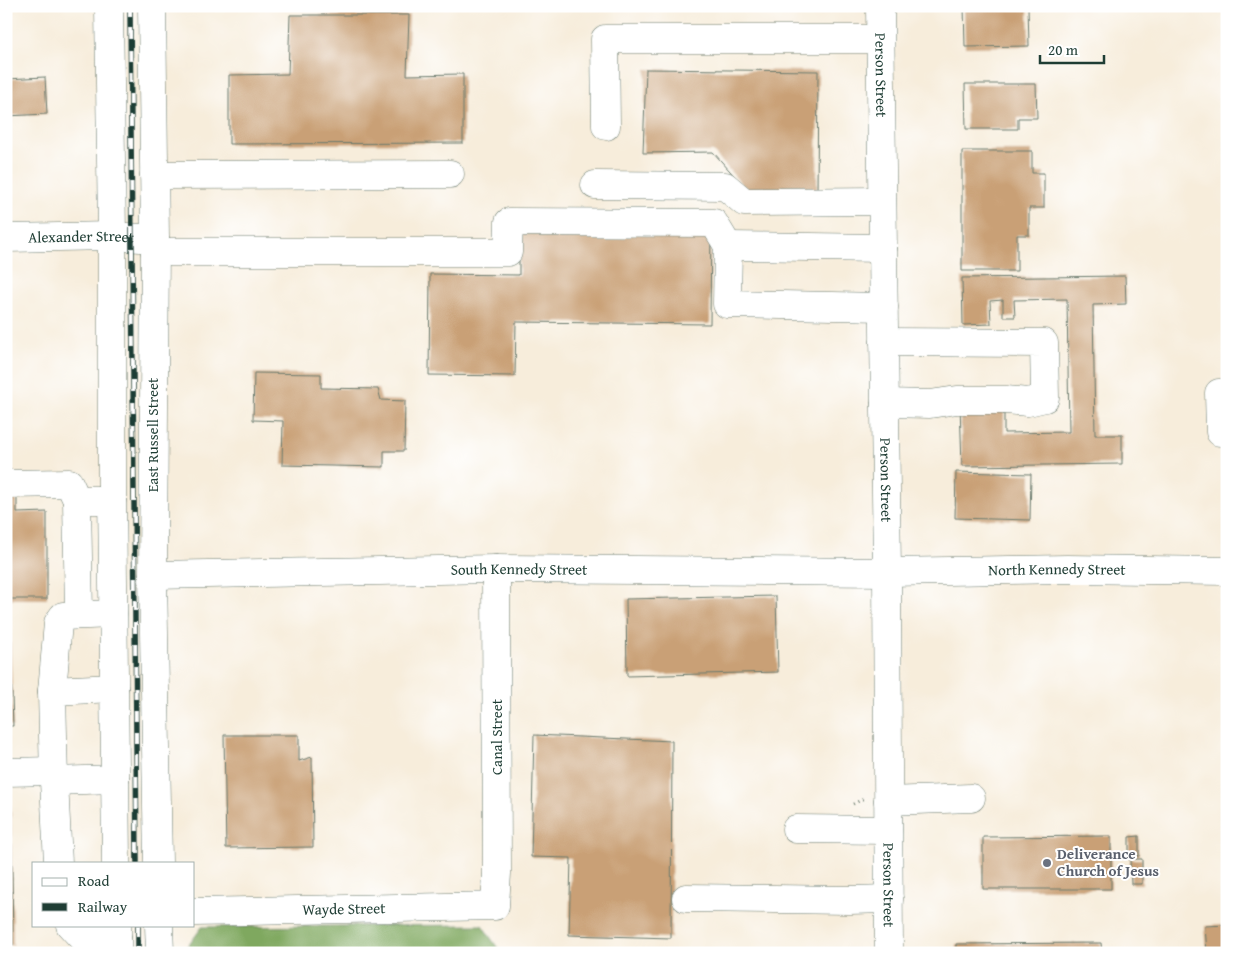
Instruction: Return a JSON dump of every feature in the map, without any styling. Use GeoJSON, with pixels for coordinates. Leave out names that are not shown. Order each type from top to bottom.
{"type":"FeatureCollection","features":[{"type":"Feature","properties":{"kind":"main road"},"geometry":{"type":"LineString","coordinates":[[109,6],[112,236],[112,566],[116,862]]}},
{"type":"Feature","properties":{"kind":"main road","name":"East Russell Street"},"geometry":{"type":"LineString","coordinates":[[152,6],[155,246],[153,575],[158,862]]}},
{"type":"Feature","properties":{"kind":"main road","name":"Person Street"},"geometry":{"type":"LineString","coordinates":[[880,6],[887,572],[880,798],[888,830],[889,953]]}},
{"type":"Feature","properties":{"kind":"main road"},"geometry":{"type":"LineString","coordinates":[[606,126],[605,39],[880,39]]}},
{"type":"Feature","properties":{"kind":"main road"},"geometry":{"type":"LineString","coordinates":[[154,175],[450,174]]}},
{"type":"Feature","properties":{"kind":"main road"},"geometry":{"type":"LineString","coordinates":[[595,185],[725,186],[744,202],[882,200]]}},
{"type":"Feature","properties":{"kind":"main road","name":"Alexander Street"},"geometry":{"type":"LineString","coordinates":[[6,238],[112,236],[155,246],[508,252],[509,222],[714,223],[728,246]]}},
{"type":"Feature","properties":{"kind":"main road"},"geometry":{"type":"LineString","coordinates":[[883,248],[728,246],[727,304],[884,307]]}},
{"type":"Feature","properties":{"kind":"main road"},"geometry":{"type":"LineString","coordinates":[[884,342],[1044,343],[1045,380],[1045,398],[1028,402],[957,400],[930,404],[885,403]]}},
{"type":"Feature","properties":{"kind":"main road"},"geometry":{"type":"LineString","coordinates":[[1220,432],[1219,393],[1227,392]]}},
{"type":"Feature","properties":{"kind":"main road"},"geometry":{"type":"LineString","coordinates":[[6,484],[69,483],[76,500],[79,615]]}},
{"type":"Feature","properties":{"kind":"main road"},"geometry":{"type":"LineString","coordinates":[[76,500],[112,500]]}},
{"type":"Feature","properties":{"kind":"main road"},"geometry":{"type":"LineString","coordinates":[[79,567],[112,566]]}},
{"type":"Feature","properties":{"kind":"main road","name":"South Kennedy Street"},"geometry":{"type":"LineString","coordinates":[[153,575],[496,569],[887,572]]}},
{"type":"Feature","properties":{"kind":"main road","name":"Canal Street"},"geometry":{"type":"LineString","coordinates":[[495,906],[497,874],[496,569]]}},
{"type":"Feature","properties":{"kind":"main road","name":"North Kennedy Street"},"geometry":{"type":"LineString","coordinates":[[887,572],[1067,569],[1227,571]]}},
{"type":"Feature","properties":{"kind":"main road"},"geometry":{"type":"LineString","coordinates":[[58,862],[52,691],[58,623],[62,616],[113,614]]}},
{"type":"Feature","properties":{"kind":"main road"},"geometry":{"type":"LineString","coordinates":[[52,691],[114,688]]}},
{"type":"Feature","properties":{"kind":"main road"},"geometry":{"type":"LineString","coordinates":[[6,772],[115,779]]}},
{"type":"Feature","properties":{"kind":"main road"},"geometry":{"type":"LineString","coordinates":[[880,798],[972,798]]}},
{"type":"Feature","properties":{"kind":"main road"},"geometry":{"type":"LineString","coordinates":[[796,828],[888,830]]}},
{"type":"Feature","properties":{"kind":"main road"},"geometry":{"type":"LineString","coordinates":[[686,898],[888,899]]}},
{"type":"Feature","properties":{"kind":"main road","name":"Wayde Street"},"geometry":{"type":"LineString","coordinates":[[195,912],[495,906]]}},
{"type":"Feature","properties":{"kind":"main road"},"geometry":{"type":"LineString","coordinates":[[71,926],[82,938],[117,938]]}},
{"type":"Feature","properties":{"kind":"main road"},"geometry":{"type":"LineString","coordinates":[[160,926],[160,953]]}},
{"type":"Feature","properties":{"kind":"path"},"geometry":{"type":"LineString","coordinates":[[849,806],[880,798]]}},
{"type":"Feature","properties":{"kind":"green space"},"geometry":{"type":"Polygon","coordinates":[[[482,925],[501,953],[186,953],[186,949],[202,927],[482,925]]]}},
{"type":"Feature","properties":{"kind":"building"},"geometry":{"type":"Polygon","coordinates":[[[964,6],[1028,6],[1029,46],[965,47],[964,6]]]}},
{"type":"Feature","properties":{"kind":"building"},"geometry":{"type":"Polygon","coordinates":[[[290,15],[409,15],[407,75],[463,74],[463,143],[229,144],[229,75],[288,74],[290,15]]]}},
{"type":"Feature","properties":{"kind":"building"},"geometry":{"type":"Polygon","coordinates":[[[646,69],[818,71],[817,193],[754,198],[713,152],[643,153],[646,69]]]}},
{"type":"Feature","properties":{"kind":"building"},"geometry":{"type":"Polygon","coordinates":[[[45,77],[47,114],[6,116],[6,79],[45,77]]]}},
{"type":"Feature","properties":{"kind":"building"},"geometry":{"type":"Polygon","coordinates":[[[965,84],[1036,84],[1037,118],[1018,118],[1018,129],[966,129],[965,84]]]}},
{"type":"Feature","properties":{"kind":"building"},"geometry":{"type":"Polygon","coordinates":[[[962,151],[1032,151],[1032,173],[1044,173],[1044,208],[1029,208],[1029,235],[1017,235],[1017,271],[962,271],[962,151]]]}},
{"type":"Feature","properties":{"kind":"building"},"geometry":{"type":"Polygon","coordinates":[[[519,224],[711,226],[710,324],[516,322],[515,376],[429,375],[430,274],[519,275],[519,224]]]}},
{"type":"Feature","properties":{"kind":"building"},"geometry":{"type":"Polygon","coordinates":[[[1125,276],[1126,304],[1093,305],[1095,435],[1122,435],[1122,464],[962,466],[960,405],[1004,404],[1004,433],[1069,432],[1067,299],[1014,300],[1015,317],[1003,317],[1003,300],[990,301],[991,324],[963,325],[962,278],[1125,276]]]}},
{"type":"Feature","properties":{"kind":"building"},"geometry":{"type":"Polygon","coordinates":[[[254,373],[321,374],[321,388],[378,389],[381,400],[405,401],[404,451],[384,451],[384,467],[282,465],[283,421],[253,420],[254,373]]]}},
{"type":"Feature","properties":{"kind":"building"},"geometry":{"type":"Polygon","coordinates":[[[956,472],[1031,474],[1030,520],[955,518],[956,472]]]}},
{"type":"Feature","properties":{"kind":"building"},"geometry":{"type":"Polygon","coordinates":[[[17,485],[17,513],[47,512],[47,599],[9,599],[13,726],[6,726],[6,486],[17,485]]]}},
{"type":"Feature","properties":{"kind":"building"},"geometry":{"type":"Polygon","coordinates":[[[776,596],[778,672],[627,676],[626,599],[776,596]]]}},
{"type":"Feature","properties":{"kind":"building"},"geometry":{"type":"Polygon","coordinates":[[[224,735],[299,735],[299,761],[312,757],[313,847],[226,848],[224,735]]]}},
{"type":"Feature","properties":{"kind":"building"},"geometry":{"type":"Polygon","coordinates":[[[534,735],[672,741],[671,938],[569,935],[571,858],[531,857],[534,735]]]}},
{"type":"Feature","properties":{"kind":"building"},"geometry":{"type":"Polygon","coordinates":[[[6,805],[11,805],[13,945],[6,945],[6,805]]]}},
{"type":"Feature","properties":{"kind":"building","name":"Deliverance Church of Jesus"},"geometry":{"type":"Polygon","coordinates":[[[1111,836],[1111,889],[983,889],[983,837],[1111,836]]]}},
{"type":"Feature","properties":{"kind":"building"},"geometry":{"type":"Polygon","coordinates":[[[1139,836],[1139,856],[1129,856],[1129,837],[1139,836]]]}},
{"type":"Feature","properties":{"kind":"building"},"geometry":{"type":"Polygon","coordinates":[[[1130,859],[1142,859],[1142,884],[1131,884],[1130,859]]]}},
{"type":"Feature","properties":{"kind":"building"},"geometry":{"type":"Polygon","coordinates":[[[1227,925],[1227,953],[1207,953],[1205,926],[1227,925]]]}},
{"type":"Feature","properties":{"kind":"building"},"geometry":{"type":"Polygon","coordinates":[[[1101,943],[1102,953],[956,953],[956,944],[1101,943]]]}},
{"type":"Feature","properties":{"kind":"railway"},"geometry":{"type":"LineString","coordinates":[[130,6],[137,862]]}},
{"type":"Feature","properties":{"kind":"railway"},"geometry":{"type":"LineString","coordinates":[[138,926],[138,953]]}},
{"type":"Feature","properties":{"kind":"place","name":"Deliverance Church of Jesus"},"geometry":{"type":"Point","coordinates":[1047,863]}}]}
